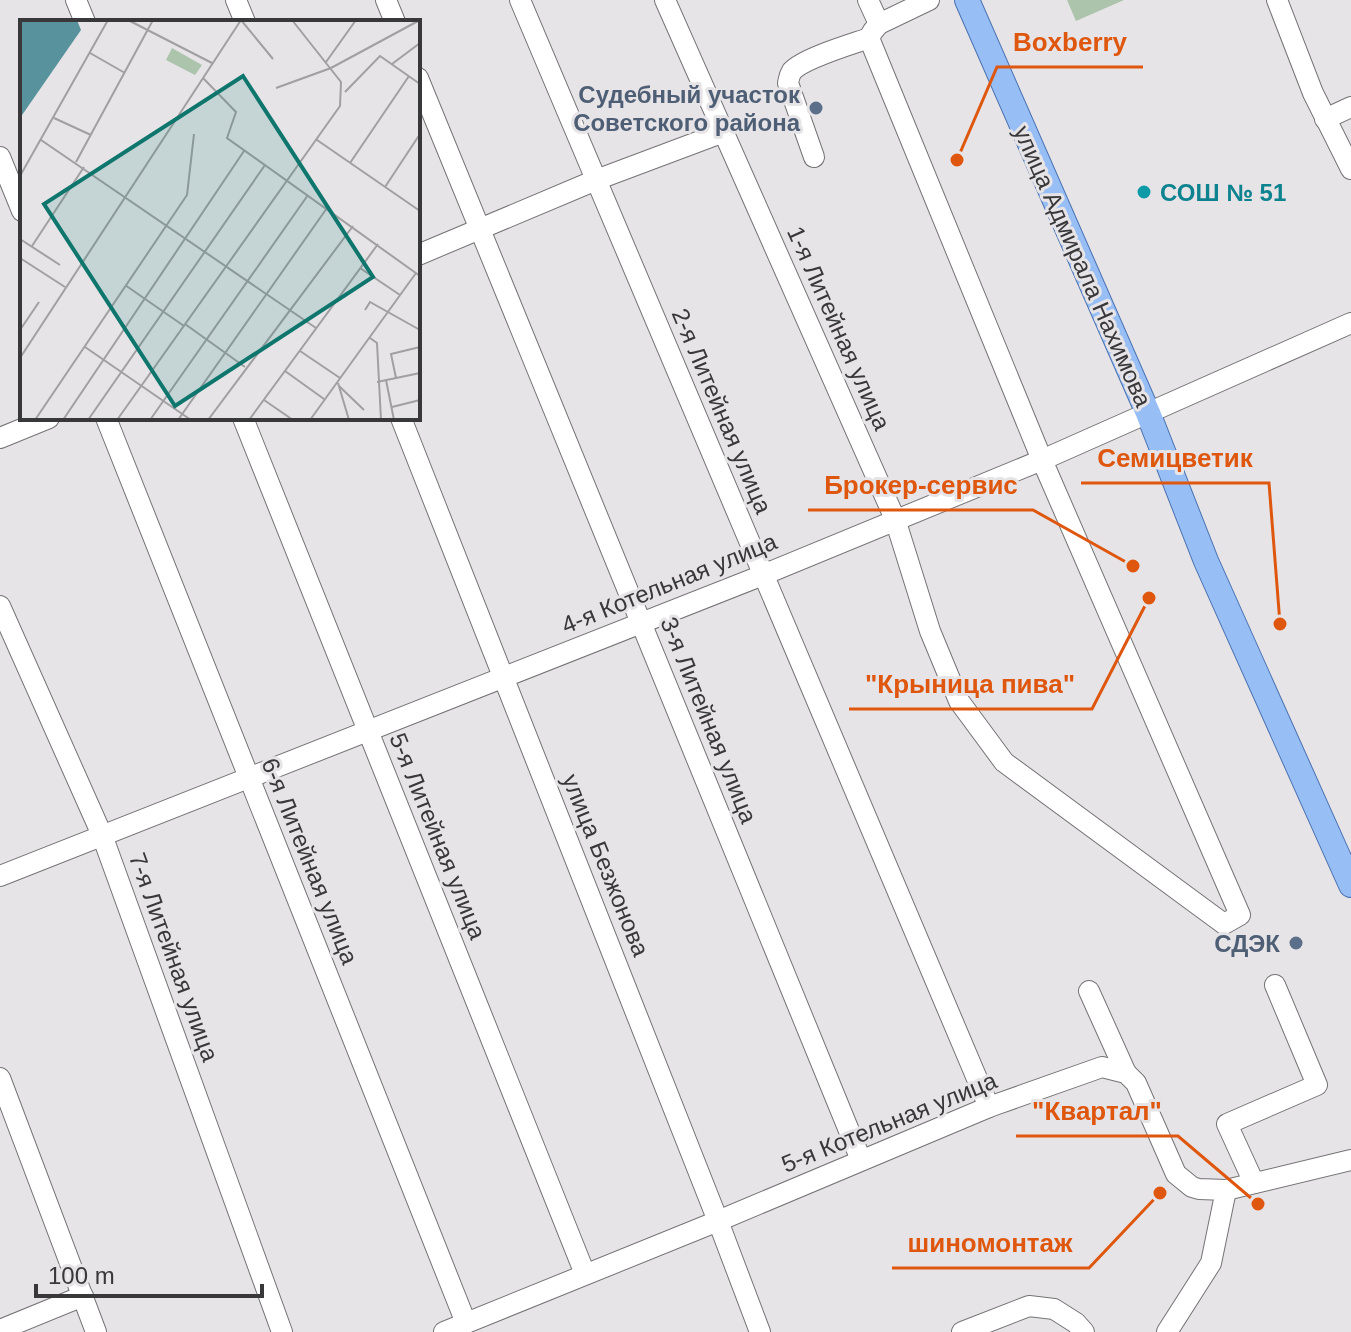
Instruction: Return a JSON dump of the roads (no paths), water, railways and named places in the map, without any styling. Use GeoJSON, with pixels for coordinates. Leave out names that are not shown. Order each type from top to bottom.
{"type":"FeatureCollection","features":[{"type":"Feature","properties":{"kind":"main road","name":"улица Адмирала Нахимова"},"geometry":{"type":"LineString","coordinates":[[967,0],[1148,413],[1206,561],[1351,885]]}},
{"type":"Feature","properties":{"kind":"street"},"geometry":{"type":"LineString","coordinates":[[76,0],[84,20]]}},
{"type":"Feature","properties":{"kind":"street"},"geometry":{"type":"LineString","coordinates":[[236,0],[244,20]]}},
{"type":"Feature","properties":{"kind":"street"},"geometry":{"type":"LineString","coordinates":[[386,0],[394,20]]}},
{"type":"Feature","properties":{"kind":"street","name":"2-я Литейная улица"},"geometry":{"type":"LineString","coordinates":[[520,0],[989,1107]]}},
{"type":"Feature","properties":{"kind":"street","name":"1-я Литейная улица"},"geometry":{"type":"LineString","coordinates":[[665,0],[895,519],[930,631],[959,701],[1004,762],[1224,924],[1240,915],[1042,460]]}},
{"type":"Feature","properties":{"kind":"street"},"geometry":{"type":"LineString","coordinates":[[868,0],[874,31],[1042,460]]}},
{"type":"Feature","properties":{"kind":"street"},"geometry":{"type":"LineString","coordinates":[[814,157],[788,83],[794,69],[874,31],[929,0]]}},
{"type":"Feature","properties":{"kind":"street"},"geometry":{"type":"LineString","coordinates":[[1277,0],[1313,93],[1351,169]]}},
{"type":"Feature","properties":{"kind":"street","name":"3-я Литейная улица"},"geometry":{"type":"LineString","coordinates":[[420,83],[861,1160]]}},
{"type":"Feature","properties":{"kind":"street"},"geometry":{"type":"LineString","coordinates":[[1325,119],[1351,107]]}},
{"type":"Feature","properties":{"kind":"street"},"geometry":{"type":"LineString","coordinates":[[420,254],[596,180],[724,132]]}},
{"type":"Feature","properties":{"kind":"street"},"geometry":{"type":"LineString","coordinates":[[0,157],[20,206]]}},
{"type":"Feature","properties":{"kind":"street","name":"4-я Котельная улица"},"geometry":{"type":"LineString","coordinates":[[0,876],[763,575],[1042,460],[1351,323]]}},
{"type":"Feature","properties":{"kind":"street"},"geometry":{"type":"LineString","coordinates":[[0,438],[44,420]]}},
{"type":"Feature","properties":{"kind":"street","name":"6-я Литейная улица"},"geometry":{"type":"LineString","coordinates":[[107,420],[466,1323]]}},
{"type":"Feature","properties":{"kind":"street","name":"5-я Литейная улица"},"geometry":{"type":"LineString","coordinates":[[244,420],[585,1274]]}},
{"type":"Feature","properties":{"kind":"street","name":"улица Безжонова"},"geometry":{"type":"LineString","coordinates":[[402,420],[760,1332]]}},
{"type":"Feature","properties":{"kind":"street","name":"7-я Литейная улица"},"geometry":{"type":"LineString","coordinates":[[0,606],[102,835],[282,1332]]}},
{"type":"Feature","properties":{"kind":"street"},"geometry":{"type":"LineString","coordinates":[[1254,1183],[1227,1124],[1317,1085],[1275,985]]}},
{"type":"Feature","properties":{"kind":"street"},"geometry":{"type":"LineString","coordinates":[[1089,991],[1126,1073],[1136,1083],[1176,1174],[1192,1187],[1226,1190],[1351,1160]]}},
{"type":"Feature","properties":{"kind":"street","name":"5-я Котельная улица"},"geometry":{"type":"LineString","coordinates":[[444,1332],[989,1107],[1102,1067],[1126,1073]]}},
{"type":"Feature","properties":{"kind":"street"},"geometry":{"type":"LineString","coordinates":[[0,1078],[96,1332]]}},
{"type":"Feature","properties":{"kind":"street"},"geometry":{"type":"LineString","coordinates":[[1167,1332],[1211,1263],[1226,1190]]}},
{"type":"Feature","properties":{"kind":"street"},"geometry":{"type":"LineString","coordinates":[[0,1330],[83,1296]]}},
{"type":"Feature","properties":{"kind":"street"},"geometry":{"type":"LineString","coordinates":[[962,1332],[1029,1306],[1054,1309],[1084,1332]]}},
{"type":"Feature","properties":{"kind":"place","name":"Судебный участок Советского района"},"geometry":{"type":"Point","coordinates":[816,108]}},
{"type":"Feature","properties":{"kind":"place","name":"Boxberry"},"geometry":{"type":"Point","coordinates":[957,160]}},
{"type":"Feature","properties":{"kind":"place","name":"СОШ № 51"},"geometry":{"type":"Point","coordinates":[1144,192]}},
{"type":"Feature","properties":{"kind":"place","name":"Брокер-сервис"},"geometry":{"type":"Point","coordinates":[1133,566]}},
{"type":"Feature","properties":{"kind":"place","name":"\"Крыница пива\""},"geometry":{"type":"Point","coordinates":[1149,598]}},
{"type":"Feature","properties":{"kind":"place","name":"Семицветик"},"geometry":{"type":"Point","coordinates":[1280,624]}},
{"type":"Feature","properties":{"kind":"place","name":"СДЭК"},"geometry":{"type":"Point","coordinates":[1296,943]}},
{"type":"Feature","properties":{"kind":"place","name":"шиномонтаж"},"geometry":{"type":"Point","coordinates":[1160,1193]}},
{"type":"Feature","properties":{"kind":"place","name":"\"Квартал\""},"geometry":{"type":"Point","coordinates":[1258,1204]}}]}
